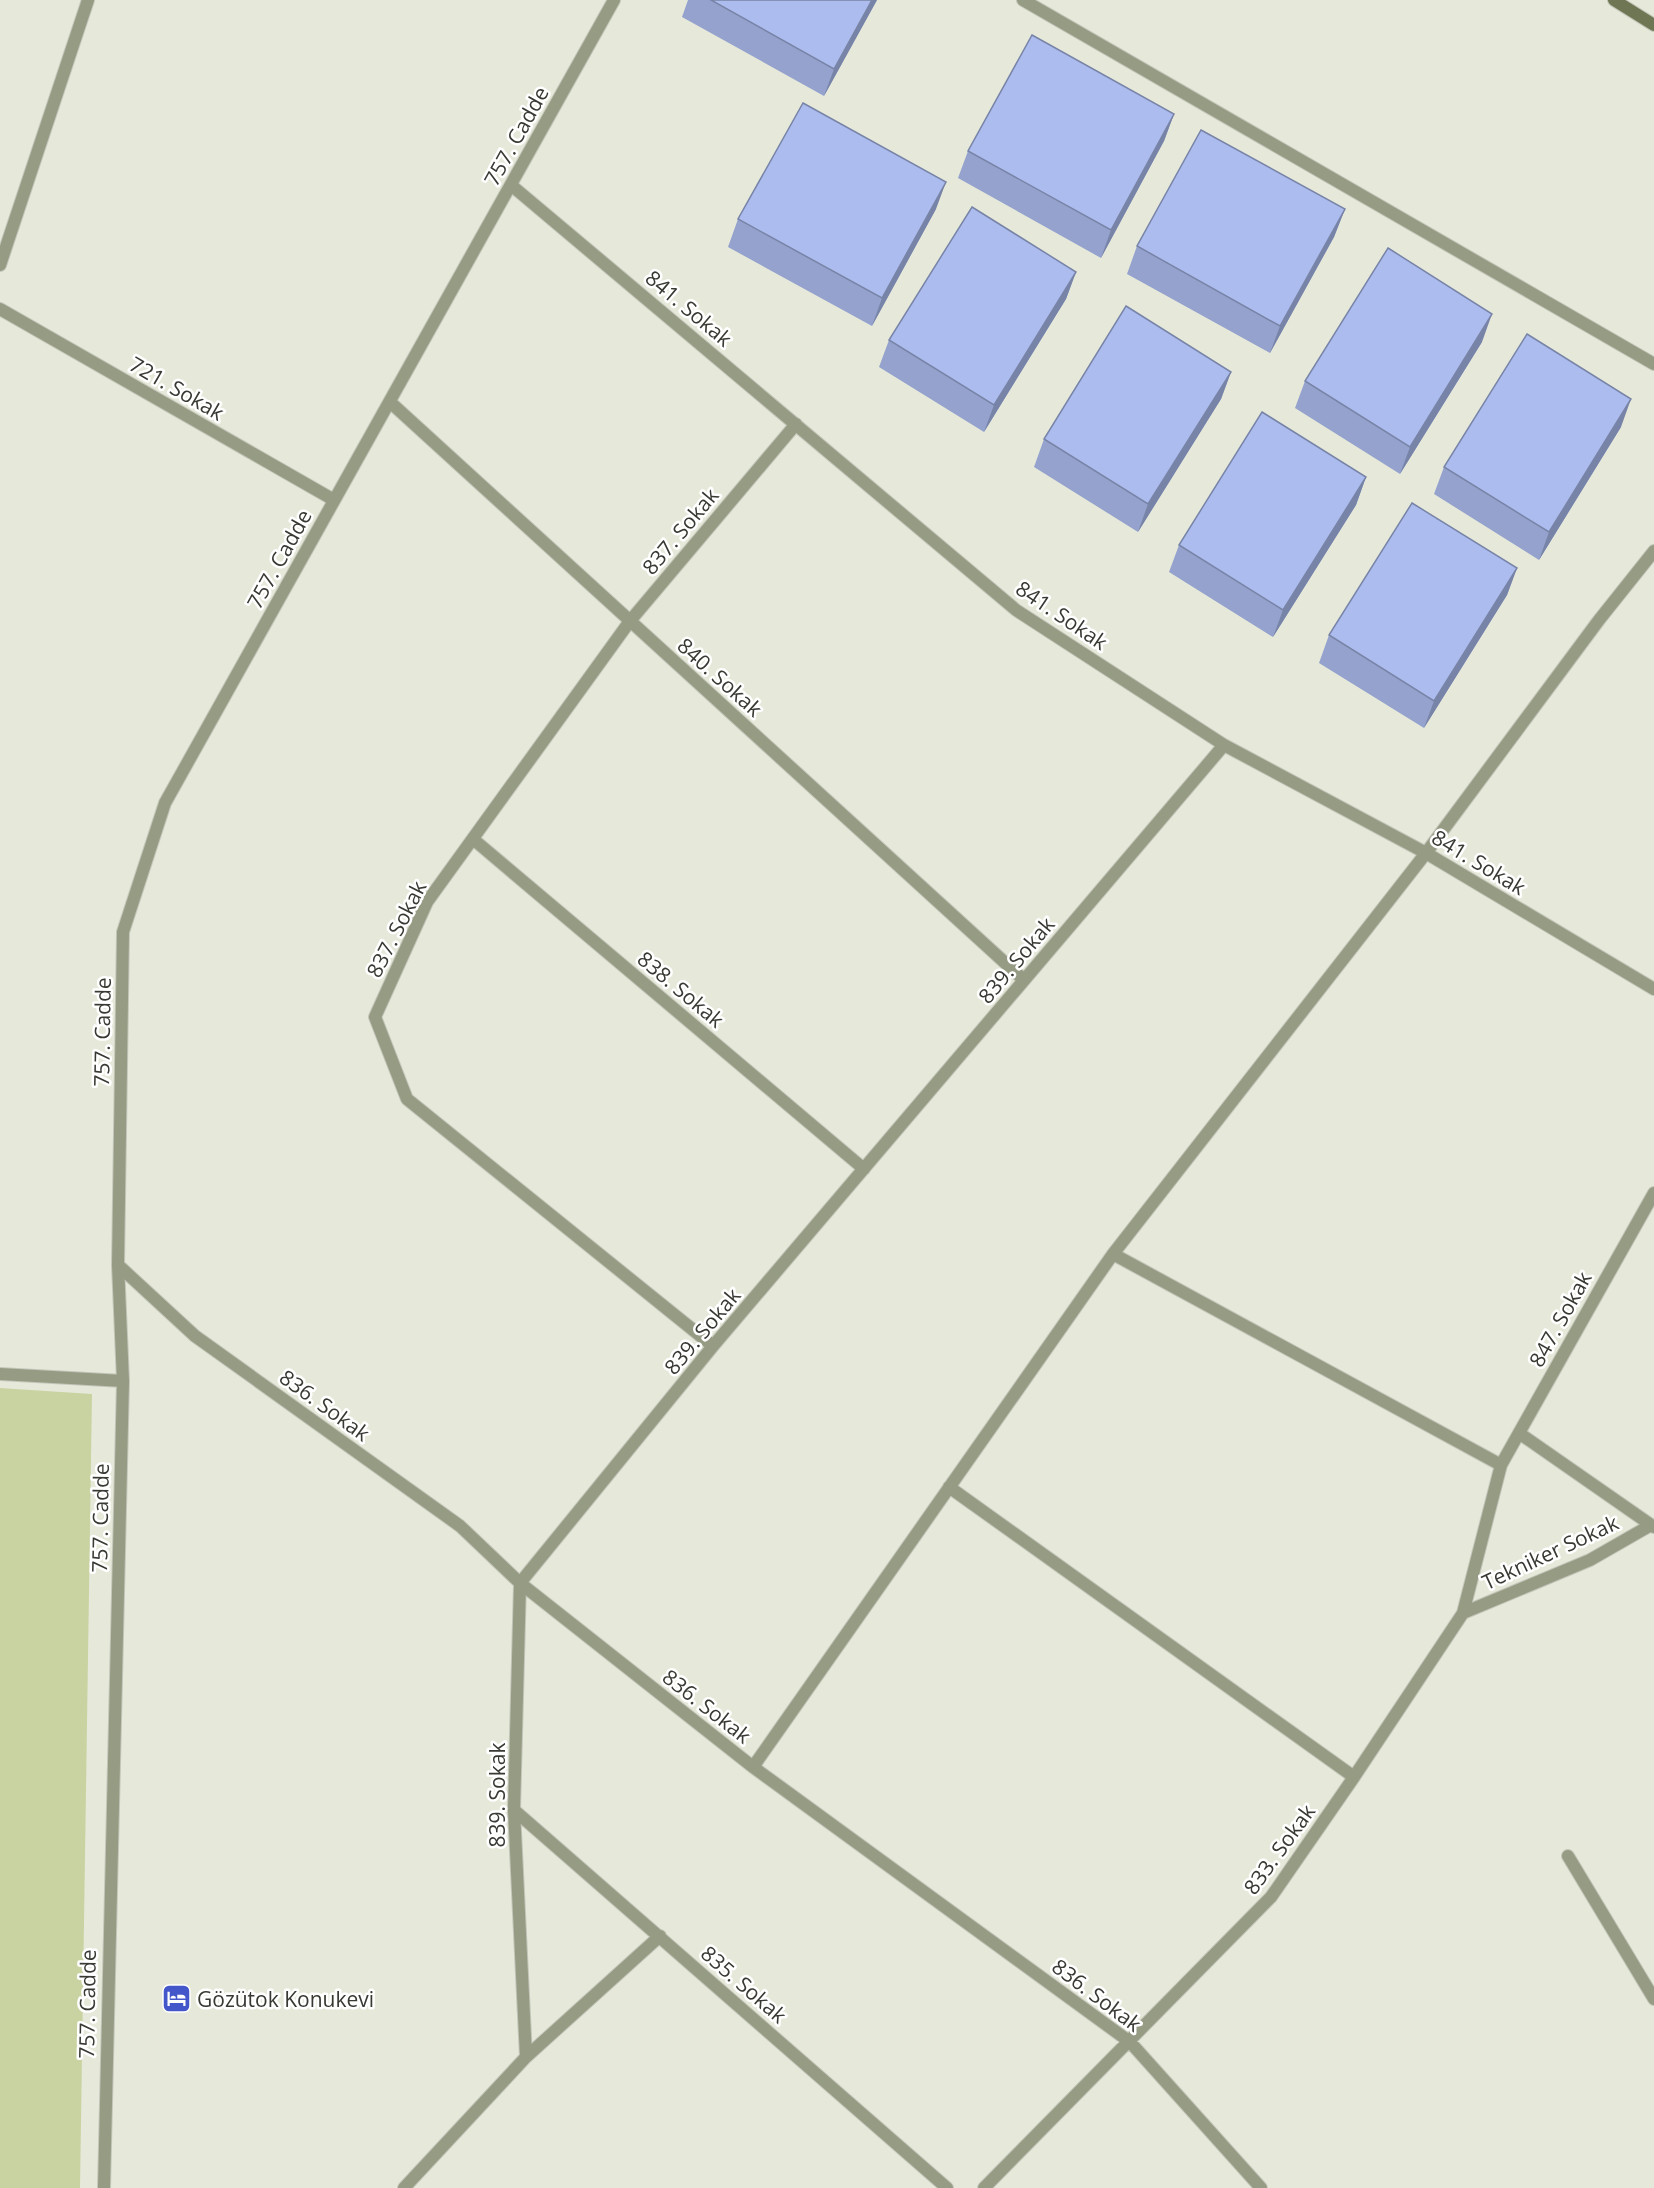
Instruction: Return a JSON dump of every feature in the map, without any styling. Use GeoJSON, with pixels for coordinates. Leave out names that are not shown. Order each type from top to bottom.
{"type":"FeatureCollection","features":[{"type":"Feature","properties":{"kind":"main road"},"geometry":{"type":"LineString","coordinates":[[1614,0],[1654,25]]}},
{"type":"Feature","properties":{"kind":"street"},"geometry":{"type":"LineString","coordinates":[[0,265],[88,0]]}},
{"type":"Feature","properties":{"kind":"street","name":"757. Cadde"},"geometry":{"type":"LineString","coordinates":[[104,2188],[123,1381],[118,1265],[123,932],[165,803],[614,0]]}},
{"type":"Feature","properties":{"kind":"street"},"geometry":{"type":"LineString","coordinates":[[1023,0],[1654,364]]}},
{"type":"Feature","properties":{"kind":"street","name":"841. Sokak"},"geometry":{"type":"LineString","coordinates":[[511,184],[1016,610],[1224,745],[1426,853],[1654,989]]}},
{"type":"Feature","properties":{"kind":"street","name":"721. Sokak"},"geometry":{"type":"LineString","coordinates":[[0,309],[334,501]]}},
{"type":"Feature","properties":{"kind":"street","name":"840. Sokak"},"geometry":{"type":"LineString","coordinates":[[390,402],[1024,980]]}},
{"type":"Feature","properties":{"kind":"street","name":"837. Sokak"},"geometry":{"type":"LineString","coordinates":[[713,1346],[407,1099],[375,1017],[427,902],[630,621],[796,424]]}},
{"type":"Feature","properties":{"kind":"street"},"geometry":{"type":"LineString","coordinates":[[753,1767],[1113,1254],[1426,853],[1599,620],[1654,552]]}},
{"type":"Feature","properties":{"kind":"street","name":"839. Sokak"},"geometry":{"type":"LineString","coordinates":[[526,2057],[514,1810],[520,1583],[713,1346],[1224,745]]}},
{"type":"Feature","properties":{"kind":"street","name":"838. Sokak"},"geometry":{"type":"LineString","coordinates":[[473,839],[864,1169]]}},
{"type":"Feature","properties":{"kind":"street","name":"847. Sokak"},"geometry":{"type":"LineString","coordinates":[[1501,1465],[1654,1193]]}},
{"type":"Feature","properties":{"kind":"street"},"geometry":{"type":"LineString","coordinates":[[1113,1254],[1501,1465]]}},
{"type":"Feature","properties":{"kind":"street","name":"836. Sokak"},"geometry":{"type":"LineString","coordinates":[[118,1265],[195,1336],[460,1526],[520,1583],[753,1767],[1130,2042],[1261,2188]]}},
{"type":"Feature","properties":{"kind":"street"},"geometry":{"type":"LineString","coordinates":[[0,1374],[123,1381]]}},
{"type":"Feature","properties":{"kind":"street","name":"Tekniker Sokak"},"geometry":{"type":"LineString","coordinates":[[1463,1612],[1590,1560],[1653,1526],[1519,1433]]}},
{"type":"Feature","properties":{"kind":"street","name":"833. Sokak"},"geometry":{"type":"LineString","coordinates":[[984,2188],[1271,1897],[1463,1612],[1501,1465]]}},
{"type":"Feature","properties":{"kind":"street"},"geometry":{"type":"LineString","coordinates":[[949,1487],[1354,1777]]}},
{"type":"Feature","properties":{"kind":"street","name":"835. Sokak"},"geometry":{"type":"LineString","coordinates":[[514,1810],[947,2188]]}},
{"type":"Feature","properties":{"kind":"street"},"geometry":{"type":"LineString","coordinates":[[1568,1856],[1654,1999]]}},
{"type":"Feature","properties":{"kind":"street"},"geometry":{"type":"LineString","coordinates":[[404,2188],[526,2057],[660,1936]]}},
{"type":"Feature","properties":{"kind":"green space"},"geometry":{"type":"Polygon","coordinates":[[[0,1388],[92,1394],[80,2188],[0,2188],[0,1388]]]}},
{"type":"Feature","properties":{"kind":"building"},"geometry":{"type":"Polygon","coordinates":[[[711,0],[872,0],[834,69],[711,0]]]}},
{"type":"Feature","properties":{"kind":"building"},"geometry":{"type":"Polygon","coordinates":[[[1032,35],[1174,114],[1111,230],[968,151],[1032,35]]]}},
{"type":"Feature","properties":{"kind":"building"},"geometry":{"type":"Polygon","coordinates":[[[803,103],[946,182],[882,298],[738,219],[803,103]]]}},
{"type":"Feature","properties":{"kind":"building"},"geometry":{"type":"Polygon","coordinates":[[[1201,130],[1345,209],[1280,326],[1137,246],[1201,130]]]}},
{"type":"Feature","properties":{"kind":"building"},"geometry":{"type":"Polygon","coordinates":[[[972,207],[1076,272],[994,405],[889,340],[972,207]]]}},
{"type":"Feature","properties":{"kind":"building"},"geometry":{"type":"Polygon","coordinates":[[[1388,248],[1492,314],[1410,447],[1305,381],[1388,248]]]}},
{"type":"Feature","properties":{"kind":"building"},"geometry":{"type":"Polygon","coordinates":[[[1126,306],[1231,372],[1148,504],[1044,439],[1126,306]]]}},
{"type":"Feature","properties":{"kind":"building"},"geometry":{"type":"Polygon","coordinates":[[[1527,334],[1631,399],[1549,532],[1444,467],[1527,334]]]}},
{"type":"Feature","properties":{"kind":"building"},"geometry":{"type":"Polygon","coordinates":[[[1262,412],[1366,477],[1283,610],[1179,545],[1262,412]]]}},
{"type":"Feature","properties":{"kind":"building"},"geometry":{"type":"Polygon","coordinates":[[[1412,503],[1517,568],[1434,701],[1329,635],[1412,503]]]}},
{"type":"Feature","properties":{"kind":"place","name":"Gözütok Konukevi"},"geometry":{"type":"Point","coordinates":[176,1999]}}]}
